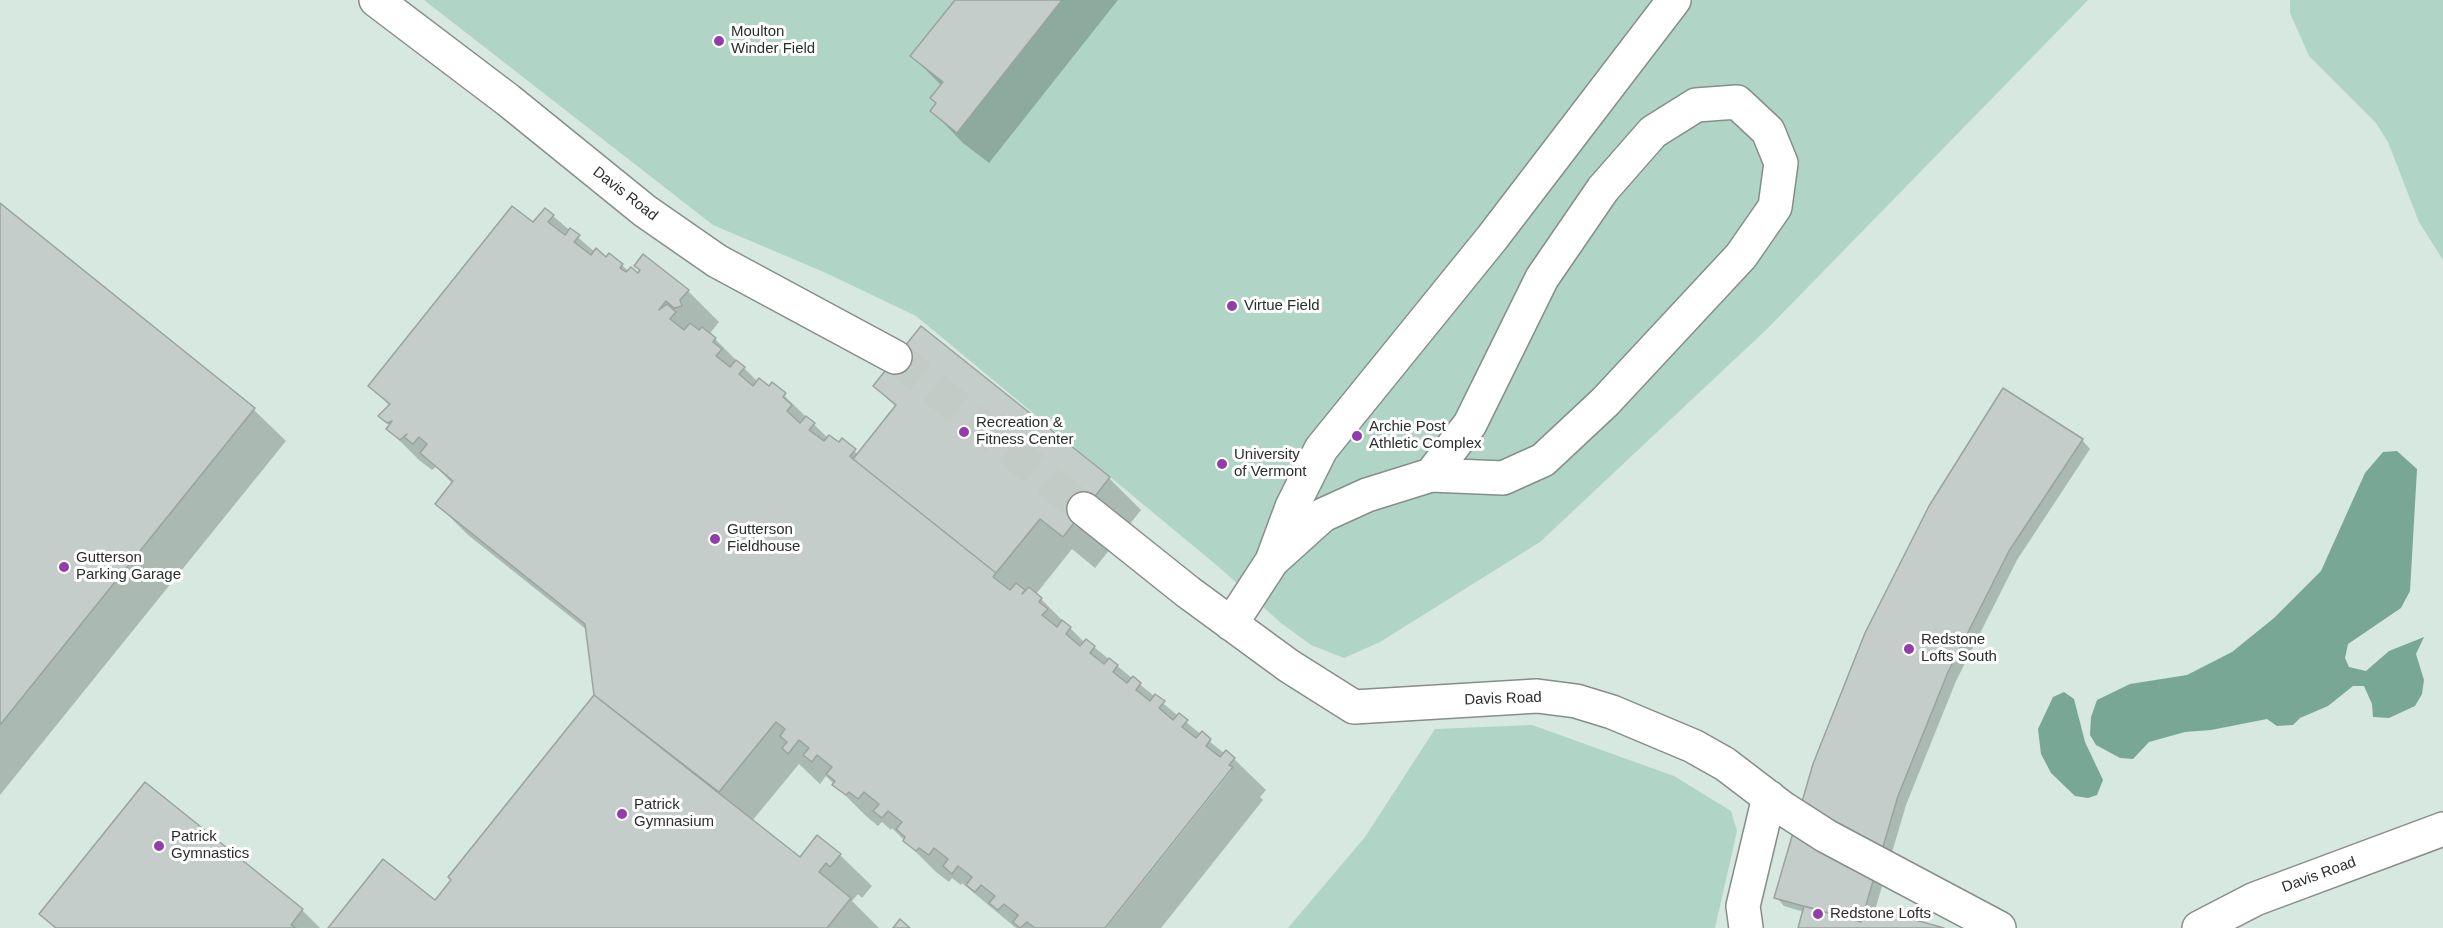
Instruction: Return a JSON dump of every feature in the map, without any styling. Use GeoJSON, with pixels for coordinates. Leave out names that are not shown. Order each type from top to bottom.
{"type":"FeatureCollection","features":[{"type":"Feature","properties":{"kind":"street","name":"Davis Road"},"geometry":{"type":"LineString","coordinates":[[376,0],[508,100],[645,211],[717,261],[896,357]]}},
{"type":"Feature","properties":{"kind":"street"},"geometry":{"type":"LineString","coordinates":[[1231,624],[1272,561],[1292,507],[1321,449],[1491,238],[1674,0]]}},
{"type":"Feature","properties":{"kind":"street"},"geometry":{"type":"LineString","coordinates":[[1272,561],[1323,515],[1367,495],[1431,475],[1503,478],[1543,460],[1605,402],[1741,256],[1775,207],[1781,163],[1768,131],[1737,102],[1696,105],[1653,132],[1603,189],[1542,278],[1470,424],[1431,475]]}},
{"type":"Feature","properties":{"kind":"street","name":"Davis Road"},"geometry":{"type":"LineString","coordinates":[[1084,510],[1231,624],[1289,666],[1354,707],[1526,696],[1576,701],[1612,712],[1693,746],[1725,764],[1826,836],[1999,928]]}},
{"type":"Feature","properties":{"kind":"street"},"geometry":{"type":"LineString","coordinates":[[1746,928],[1743,906],[1769,797]]}},
{"type":"Feature","properties":{"kind":"street","name":"Davis Road"},"geometry":{"type":"LineString","coordinates":[[2199,928],[2255,899],[2443,829]]}},
{"type":"Feature","properties":{"kind":"shaded area","name":"University of Vermont"},"geometry":{"type":"Polygon","coordinates":[[[0,0],[2443,0],[2443,928],[0,928],[0,0]]]}},
{"type":"Feature","properties":{"kind":"shaded area","name":"Archie Post Athletic Complex"},"geometry":{"type":"Polygon","coordinates":[[[424,0],[2088,0],[1767,329],[1540,542],[1380,642],[1344,658],[1311,645],[1281,623],[1220,568],[916,316],[826,273],[713,225],[424,0]]]}},
{"type":"Feature","properties":{"kind":"shaded area"},"geometry":{"type":"Polygon","coordinates":[[[2290,0],[2443,0],[2443,260],[2419,222],[2388,142],[2376,123],[2309,56],[2290,13],[2290,0]]]}},
{"type":"Feature","properties":{"kind":"shaded area"},"geometry":{"type":"Polygon","coordinates":[[[2397,451],[2417,469],[2410,591],[2401,608],[2348,644],[2345,658],[2349,667],[2366,671],[2389,651],[2424,637],[2416,654],[2424,680],[2422,694],[2415,706],[2389,718],[2373,717],[2372,704],[2364,686],[2353,686],[2328,706],[2300,718],[2293,725],[2277,726],[2267,719],[2211,730],[2185,732],[2149,742],[2133,759],[2120,758],[2096,745],[2090,735],[2091,717],[2097,700],[2130,684],[2187,675],[2232,652],[2274,618],[2321,571],[2365,473],[2383,452],[2397,451]]]}},
{"type":"Feature","properties":{"kind":"shaded area"},"geometry":{"type":"Polygon","coordinates":[[[2064,692],[2074,699],[2085,742],[2103,780],[2097,795],[2088,798],[2075,796],[2051,773],[2041,754],[2038,729],[2053,697],[2064,692]]]}},
{"type":"Feature","properties":{"kind":"shaded area"},"geometry":{"type":"Polygon","coordinates":[[[1532,725],[1674,776],[1731,811],[1737,831],[1715,928],[1288,928],[1365,837],[1435,729],[1532,725]]]}},
{"type":"Feature","properties":{"kind":"building"},"geometry":{"type":"Polygon","coordinates":[[[955,0],[1062,0],[957,133],[930,111],[936,103],[930,98],[943,82],[910,56],[955,0]]]}},
{"type":"Feature","properties":{"kind":"building","name":"Gutterson Parking Garage"},"geometry":{"type":"Polygon","coordinates":[[[0,203],[255,408],[0,725],[0,203]]]}},
{"type":"Feature","properties":{"kind":"building","name":"Gutterson Fieldhouse"},"geometry":{"type":"Polygon","coordinates":[[[512,206],[533,222],[545,208],[554,215],[548,222],[565,235],[570,228],[580,235],[574,242],[591,255],[596,248],[606,257],[609,253],[623,264],[620,268],[626,272],[631,267],[638,273],[640,270],[634,266],[643,254],[689,290],[680,300],[682,306],[674,308],[666,301],[659,310],[667,304],[676,312],[670,319],[684,330],[690,323],[699,330],[702,327],[716,338],[713,342],[722,349],[716,356],[730,367],[736,360],[745,367],[739,374],[753,386],[759,378],[769,386],[772,382],[786,393],[783,397],[792,405],[787,411],[800,423],[806,416],[815,423],[809,430],[824,441],[829,435],[839,442],[842,438],[856,449],[850,456],[853,459],[996,573],[993,577],[1010,590],[1016,583],[1025,590],[1022,594],[1029,587],[1042,598],[1039,602],[1048,609],[1042,615],[1057,627],[1062,620],[1071,627],[1066,634],[1080,646],[1086,639],[1095,646],[1090,653],[1104,664],[1109,658],[1118,665],[1113,672],[1127,683],[1133,676],[1141,683],[1136,690],[1150,701],[1155,694],[1165,701],[1159,708],[1173,720],[1179,713],[1188,720],[1182,727],[1196,738],[1202,731],[1211,739],[1206,746],[1220,757],[1226,750],[1235,758],[1229,765],[1233,767],[1105,928],[1035,928],[1027,922],[1020,928],[1013,922],[1018,915],[1004,904],[998,910],[989,903],[995,896],[981,885],[975,892],[966,885],[972,877],[958,866],[952,874],[943,866],[948,859],[934,848],[929,855],[919,848],[916,851],[903,841],[905,837],[896,829],[902,822],[888,811],[882,818],[873,811],[879,804],[864,792],[858,799],[849,792],[846,795],[832,785],[835,781],[826,774],[832,767],[817,755],[812,762],[803,755],[809,748],[799,740],[788,754],[782,748],[787,742],[780,736],[785,729],[776,722],[719,792],[594,695],[585,624],[435,504],[453,481],[420,453],[427,444],[419,437],[413,444],[404,437],[407,434],[400,440],[386,429],[392,421],[387,423],[378,416],[390,404],[368,386],[512,206]]]}},
{"type":"Feature","properties":{"kind":"building","name":"Recreation & Fitness Center"},"geometry":{"type":"Polygon","coordinates":[[[921,326],[1110,477],[1063,537],[1040,519],[996,573],[853,459],[896,405],[873,386],[921,326]]]}},
{"type":"Feature","properties":{"kind":"building","name":"Redstone Lofts South"},"geometry":{"type":"Polygon","coordinates":[[[2003,388],[2083,439],[2009,551],[1948,672],[1898,796],[1861,922],[1774,898],[1813,764],[1865,633],[1929,506],[2003,388]]]}},
{"type":"Feature","properties":{"kind":"building","name":"Patrick Gymnasium"},"geometry":{"type":"Polygon","coordinates":[[[594,695],[800,857],[817,835],[841,854],[830,867],[826,863],[819,872],[851,898],[827,928],[328,928],[383,859],[435,900],[451,880],[448,877],[594,695]]]}},
{"type":"Feature","properties":{"kind":"building","name":"Patrick Gymnastics"},"geometry":{"type":"Polygon","coordinates":[[[145,782],[303,909],[291,925],[296,928],[56,928],[39,914],[145,782]]]}},
{"type":"Feature","properties":{"kind":"building","name":"Redstone Lofts"},"geometry":{"type":"Polygon","coordinates":[[[1804,906],[1861,922],[1865,906],[1944,928],[1798,928],[1804,906]]]}},
{"type":"Feature","properties":{"kind":"building"},"geometry":{"type":"Polygon","coordinates":[[[900,919],[910,928],[893,928],[900,919]]]}},
{"type":"Feature","properties":{"kind":"tunnel"},"geometry":{"type":"LineString","coordinates":[[895,357],[1084,509]]}},
{"type":"Feature","properties":{"kind":"place","name":"Moulton Winder Field"},"geometry":{"type":"Point","coordinates":[719,41]}},
{"type":"Feature","properties":{"kind":"place","name":"Virtue Field"},"geometry":{"type":"Point","coordinates":[1232,306]}},
{"type":"Feature","properties":{"kind":"place","name":"Recreation & Fitness Center"},"geometry":{"type":"Point","coordinates":[964,432]}},
{"type":"Feature","properties":{"kind":"place","name":"Archie Post Athletic Complex"},"geometry":{"type":"Point","coordinates":[1357,436]}},
{"type":"Feature","properties":{"kind":"place","name":"University of Vermont"},"geometry":{"type":"Point","coordinates":[1222,464]}},
{"type":"Feature","properties":{"kind":"place","name":"Gutterson Fieldhouse"},"geometry":{"type":"Point","coordinates":[715,539]}},
{"type":"Feature","properties":{"kind":"place","name":"Gutterson Parking Garage"},"geometry":{"type":"Point","coordinates":[64,567]}},
{"type":"Feature","properties":{"kind":"place","name":"Redstone Lofts South"},"geometry":{"type":"Point","coordinates":[1909,649]}},
{"type":"Feature","properties":{"kind":"place","name":"Patrick Gymnasium"},"geometry":{"type":"Point","coordinates":[622,814]}},
{"type":"Feature","properties":{"kind":"place","name":"Patrick Gymnastics"},"geometry":{"type":"Point","coordinates":[159,846]}},
{"type":"Feature","properties":{"kind":"place","name":"Redstone Lofts"},"geometry":{"type":"Point","coordinates":[1818,914]}}]}
